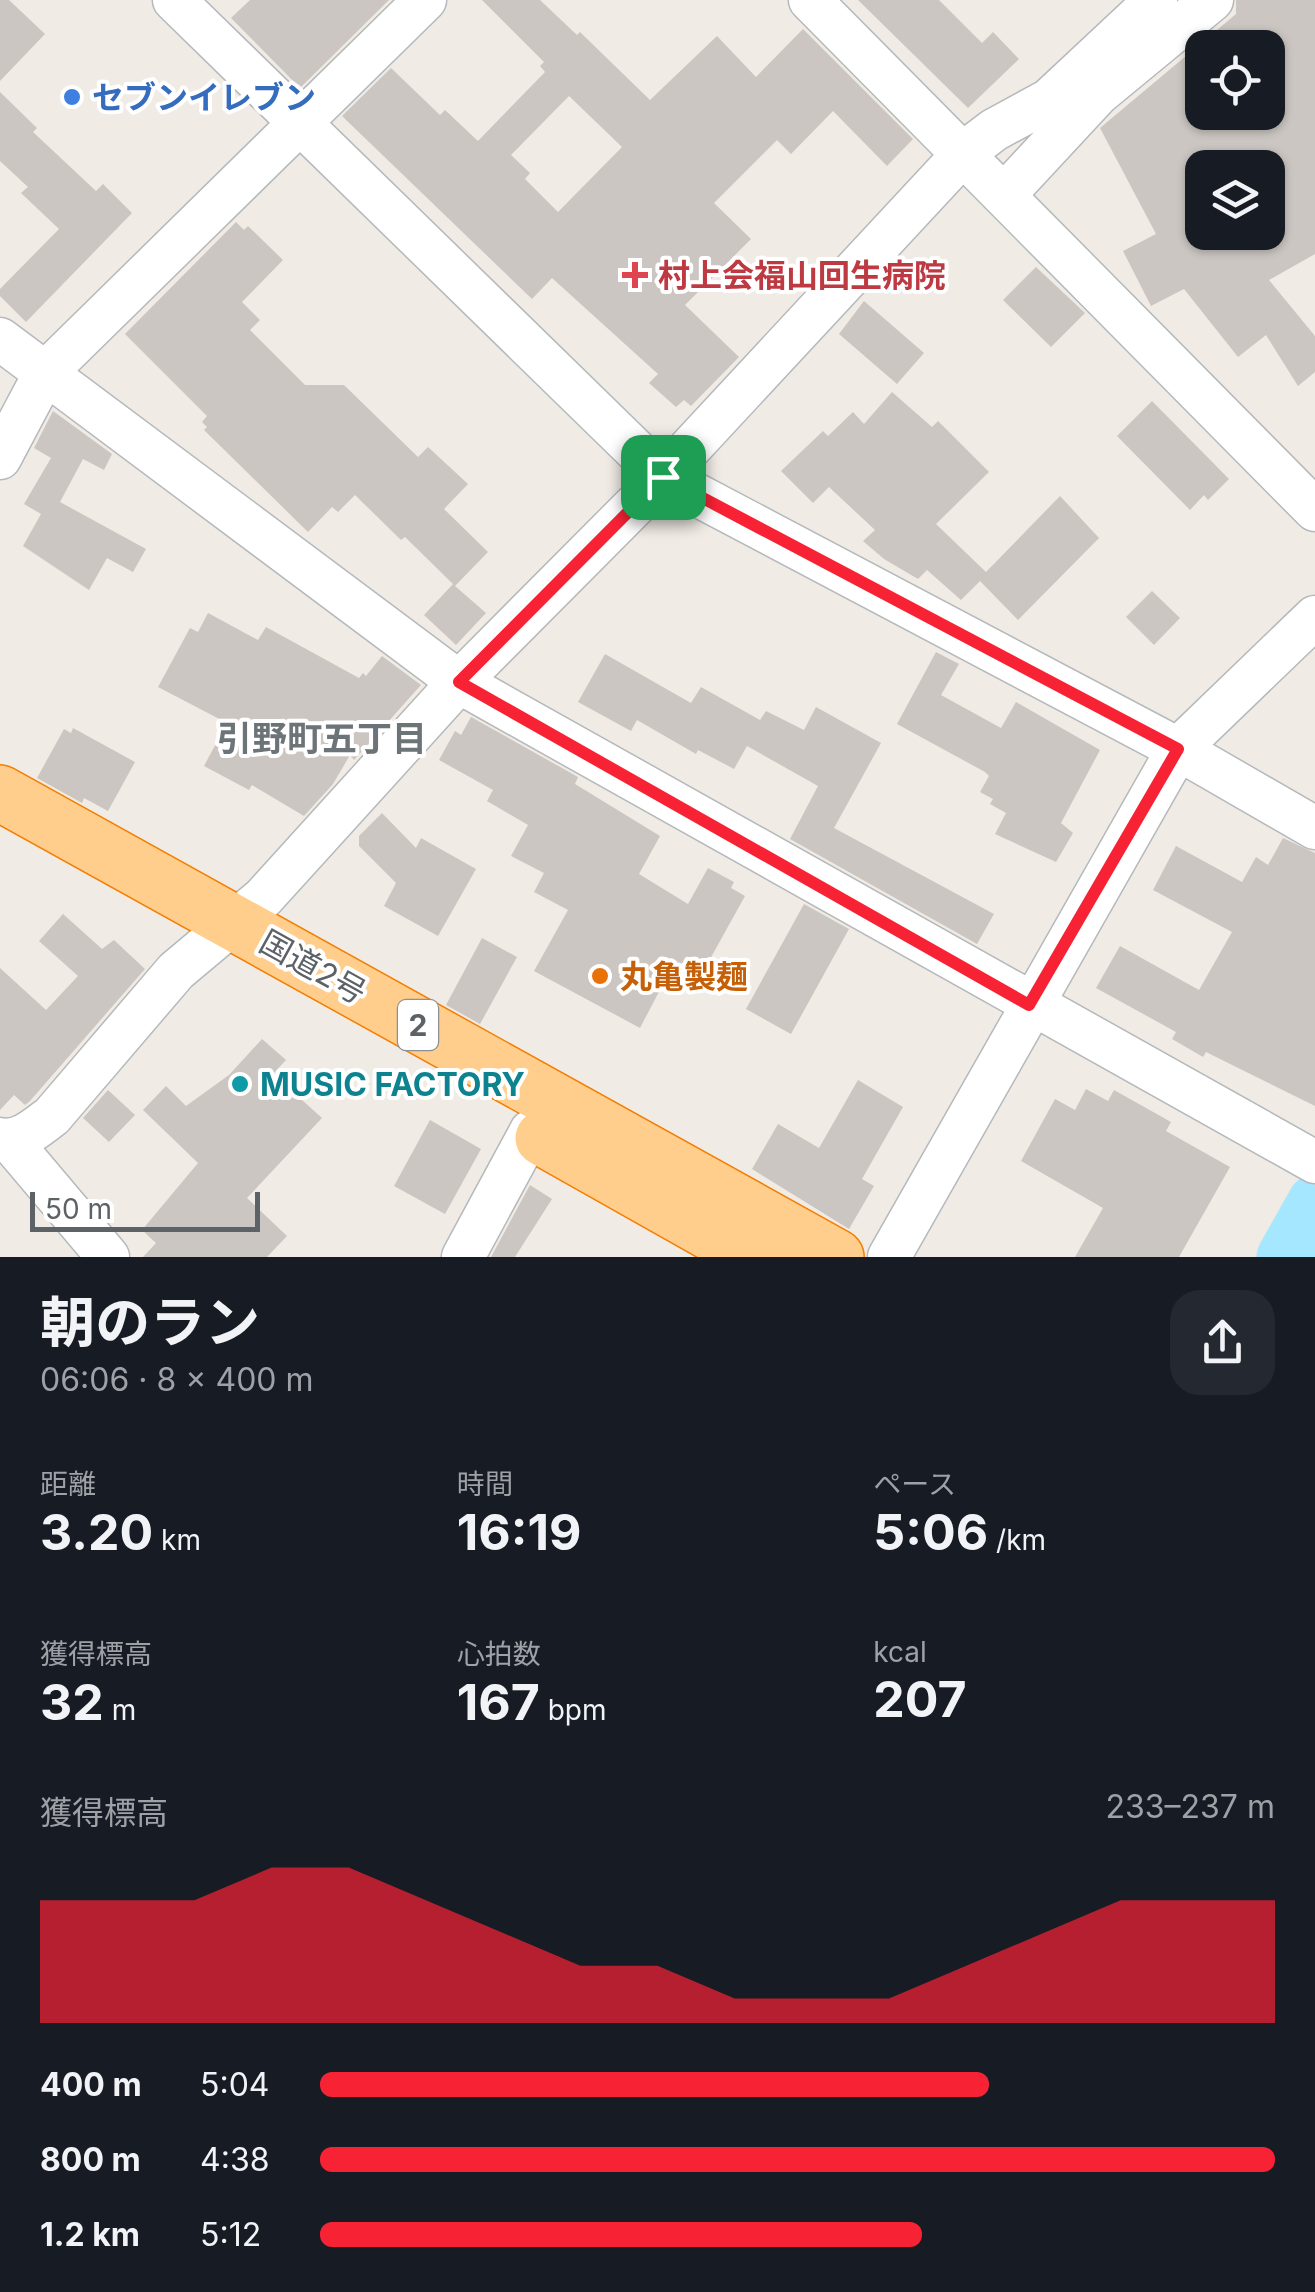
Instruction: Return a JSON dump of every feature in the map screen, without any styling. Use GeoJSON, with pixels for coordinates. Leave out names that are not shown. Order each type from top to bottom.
{"type":"FeatureCollection","features":[{"type":"Feature","properties":{"kind":"highway","name":"国道2号"},"geometry":{"type":"LineString","coordinates":[[0,793],[532,1132],[754,1257]]}},
{"type":"Feature","properties":{"kind":"highway","name":"国道2号"},"geometry":{"type":"LineString","coordinates":[[0,836],[219,935],[836,1257]]}},
{"type":"Feature","properties":{"kind":"street"},"geometry":{"type":"LineString","coordinates":[[174,0],[663,477],[1178,749],[1315,828]]}},
{"type":"Feature","properties":{"kind":"street"},"geometry":{"type":"LineString","coordinates":[[0,458],[46,373],[425,0]]}},
{"type":"Feature","properties":{"kind":"street"},"geometry":{"type":"LineString","coordinates":[[810,0],[979,141],[1006,193],[1315,510]]}},
{"type":"Feature","properties":{"kind":"street"},"geometry":{"type":"LineString","coordinates":[[108,1257],[5,1140],[52,1116],[176,972],[263,898],[459,682],[663,477],[979,141],[1008,99],[1113,0]]}},
{"type":"Feature","properties":{"kind":"street"},"geometry":{"type":"LineString","coordinates":[[979,141],[1048,100],[1156,0]]}},
{"type":"Feature","properties":{"kind":"street"},"geometry":{"type":"LineString","coordinates":[[1006,193],[1098,94],[1212,0]]}},
{"type":"Feature","properties":{"kind":"street"},"geometry":{"type":"LineString","coordinates":[[0,339],[459,682],[1029,1005],[1313,1155]]}},
{"type":"Feature","properties":{"kind":"street"},"geometry":{"type":"LineString","coordinates":[[888,1257],[1178,749],[1315,616]]}},
{"type":"Feature","properties":{"kind":"street"},"geometry":{"type":"LineString","coordinates":[[462,1257],[532,1132]]}},
{"type":"Feature","properties":{"kind":"building"},"geometry":{"type":"Polygon","coordinates":[[[0,0],[9,0],[45,34],[0,81],[0,0]]]}},
{"type":"Feature","properties":{"kind":"building"},"geometry":{"type":"Polygon","coordinates":[[[250,0],[389,0],[300,88],[231,18],[250,0]]]}},
{"type":"Feature","properties":{"kind":"building"},"geometry":{"type":"Polygon","coordinates":[[[482,0],[540,0],[577,35],[580,32],[650,100],[717,36],[756,77],[803,29],[913,139],[887,166],[833,111],[791,154],[777,140],[714,203],[751,239],[685,305],[739,357],[691,406],[684,400],[676,407],[649,383],[658,374],[552,278],[532,299],[342,116],[391,68],[440,115],[445,110],[478,141],[545,72],[540,66],[544,62],[482,0]],[[569,96],[511,155],[530,173],[525,179],[558,212],[622,147],[569,96]]]}},
{"type":"Feature","properties":{"kind":"building"},"geometry":{"type":"Polygon","coordinates":[[[858,0],[939,0],[982,43],[993,32],[1019,59],[968,108],[858,0]]]}},
{"type":"Feature","properties":{"kind":"building"},"geometry":{"type":"Polygon","coordinates":[[[1236,0],[1315,0],[1315,254],[1269,280],[1315,336],[1315,372],[1298,386],[1266,335],[1238,357],[1184,289],[1151,306],[1123,251],[1156,234],[1100,128],[1185,57],[1185,130],[1285,130],[1285,30],[1217,30],[1236,14],[1236,0]]]}},
{"type":"Feature","properties":{"kind":"building"},"geometry":{"type":"Polygon","coordinates":[[[0,92],[37,128],[33,132],[96,191],[103,184],[132,213],[26,322],[0,296],[0,289],[59,229],[21,193],[28,187],[0,161],[0,92]]]}},
{"type":"Feature","properties":{"kind":"building"},"geometry":{"type":"Polygon","coordinates":[[[236,222],[244,230],[248,226],[283,260],[242,302],[260,320],[250,330],[305,385],[344,385],[418,457],[428,447],[468,484],[444,509],[488,552],[455,586],[486,613],[456,645],[424,615],[453,584],[405,537],[401,540],[355,495],[338,512],[332,507],[308,532],[204,430],[207,427],[202,422],[207,416],[125,334],[236,222]]]}},
{"type":"Feature","properties":{"kind":"building"},"geometry":{"type":"Polygon","coordinates":[[[1036,267],[1085,313],[1051,347],[1003,300],[1036,267]]]}},
{"type":"Feature","properties":{"kind":"building"},"geometry":{"type":"Polygon","coordinates":[[[864,301],[924,353],[897,384],[839,334],[864,301]]]}},
{"type":"Feature","properties":{"kind":"building"},"geometry":{"type":"Polygon","coordinates":[[[892,392],[932,427],[938,421],[989,472],[936,524],[986,572],[1060,496],[1099,538],[1018,620],[980,581],[961,600],[927,570],[918,579],[884,559],[863,541],[875,530],[829,487],[813,503],[781,471],[823,431],[828,436],[853,412],[864,424],[892,392]]]}},
{"type":"Feature","properties":{"kind":"building"},"geometry":{"type":"Polygon","coordinates":[[[1152,401],[1229,479],[1208,500],[1204,495],[1190,510],[1117,436],[1152,401]]]}},
{"type":"Feature","properties":{"kind":"building"},"geometry":{"type":"Polygon","coordinates":[[[53,411],[112,454],[104,470],[83,459],[60,502],[146,549],[133,572],[107,558],[89,590],[23,546],[41,514],[24,504],[51,458],[34,448],[53,411]]]}},
{"type":"Feature","properties":{"kind":"building"},"geometry":{"type":"Polygon","coordinates":[[[1152,591],[1180,618],[1154,645],[1126,617],[1152,591]]]}},
{"type":"Feature","properties":{"kind":"building"},"geometry":{"type":"Polygon","coordinates":[[[208,613],[258,640],[266,627],[359,678],[363,673],[366,676],[382,656],[421,685],[354,760],[350,755],[333,784],[304,816],[252,785],[249,790],[204,766],[227,723],[158,687],[190,628],[198,632],[208,613]]]}},
{"type":"Feature","properties":{"kind":"building"},"geometry":{"type":"Polygon","coordinates":[[[936,652],[959,664],[941,695],[1001,728],[1016,702],[1100,750],[1061,823],[1073,833],[1056,862],[995,834],[1006,813],[990,804],[993,799],[980,792],[989,776],[985,772],[897,724],[936,652]]]}},
{"type":"Feature","properties":{"kind":"building"},"geometry":{"type":"Polygon","coordinates":[[[605,654],[691,703],[701,687],[760,720],[766,711],[804,730],[816,707],[881,743],[834,828],[994,914],[977,944],[790,839],[818,786],[747,746],[734,769],[698,750],[696,754],[637,720],[631,731],[578,702],[605,654]]]}},
{"type":"Feature","properties":{"kind":"building"},"geometry":{"type":"Polygon","coordinates":[[[471,717],[578,777],[575,784],[660,836],[639,874],[688,904],[708,868],[734,882],[731,888],[745,896],[699,979],[673,965],[640,1028],[534,971],[568,910],[534,892],[544,873],[511,856],[528,825],[487,801],[493,790],[439,760],[455,731],[461,735],[471,717]]]}},
{"type":"Feature","properties":{"kind":"building"},"geometry":{"type":"Polygon","coordinates":[[[73,728],[135,762],[108,811],[84,798],[82,803],[37,778],[64,729],[71,733],[73,728]]]}},
{"type":"Feature","properties":{"kind":"building"},"geometry":{"type":"Polygon","coordinates":[[[382,813],[416,848],[421,838],[476,869],[438,936],[384,906],[396,883],[359,846],[359,836],[382,813]]]}},
{"type":"Feature","properties":{"kind":"building"},"geometry":{"type":"Polygon","coordinates":[[[1283,838],[1315,853],[1315,1106],[1206,1052],[1203,1057],[1172,1039],[1176,1032],[1096,988],[1120,946],[1199,990],[1232,932],[1153,890],[1176,846],[1242,882],[1256,857],[1268,865],[1283,838]]]}},
{"type":"Feature","properties":{"kind":"building"},"geometry":{"type":"Polygon","coordinates":[[[804,904],[849,929],[791,1034],[746,1009],[804,904]]]}},
{"type":"Feature","properties":{"kind":"building"},"geometry":{"type":"Polygon","coordinates":[[[63,914],[102,949],[114,940],[145,969],[30,1101],[25,1105],[14,1095],[0,1110],[0,968],[46,1010],[78,976],[39,941],[63,914]]]}},
{"type":"Feature","properties":{"kind":"building"},"geometry":{"type":"Polygon","coordinates":[[[482,938],[517,957],[480,1024],[446,1005],[482,938]]]}},
{"type":"Feature","properties":{"kind":"building"},"geometry":{"type":"Polygon","coordinates":[[[262,1039],[286,1060],[273,1074],[322,1118],[247,1198],[287,1236],[267,1257],[143,1257],[156,1243],[142,1230],[198,1163],[143,1110],[166,1086],[186,1106],[229,1075],[262,1039]]]}},
{"type":"Feature","properties":{"kind":"building"},"geometry":{"type":"Polygon","coordinates":[[[858,1080],[903,1107],[862,1179],[874,1186],[849,1229],[752,1169],[778,1124],[819,1148],[858,1080]]]}},
{"type":"Feature","properties":{"kind":"building"},"geometry":{"type":"Polygon","coordinates":[[[1086,1089],[1108,1101],[1114,1090],[1171,1122],[1166,1131],[1230,1167],[1179,1257],[1075,1257],[1103,1208],[1021,1161],[1055,1099],[1075,1110],[1086,1089]]]}},
{"type":"Feature","properties":{"kind":"building"},"geometry":{"type":"Polygon","coordinates":[[[108,1090],[135,1115],[109,1142],[83,1118],[108,1090]]]}},
{"type":"Feature","properties":{"kind":"building"},"geometry":{"type":"Polygon","coordinates":[[[430,1120],[481,1149],[445,1214],[394,1186],[430,1120]]]}},
{"type":"Feature","properties":{"kind":"building"},"geometry":{"type":"Polygon","coordinates":[[[530,1185],[552,1199],[515,1257],[491,1257],[530,1185]]]}},
{"type":"Feature","properties":{"kind":"waterway"},"geometry":{"type":"LineString","coordinates":[[1284,1257],[1315,1202]]}},
{"type":"Feature","properties":{"kind":"place","name":"セブンイレブン"},"geometry":{"type":"Point","coordinates":[72,97]}},
{"type":"Feature","properties":{"kind":"place","name":"村上会福山回生病院"},"geometry":{"type":"Point","coordinates":[635,275]}},
{"type":"Feature","properties":{"kind":"place","name":"丸亀製麺"},"geometry":{"type":"Point","coordinates":[600,976]}},
{"type":"Feature","properties":{"kind":"place","name":"MUSIC FACTORY"},"geometry":{"type":"Point","coordinates":[240,1084]}},
{"type":"Feature","properties":{"kind":"district","name":"引野町五丁目"},"geometry":{"type":"Point","coordinates":[322,738]}},
{"type":"Feature","properties":{"kind":"route"},"geometry":{"type":"LineString","coordinates":[[663,477],[1178,749],[1029,1005],[459,682],[663,477]]}}]}
